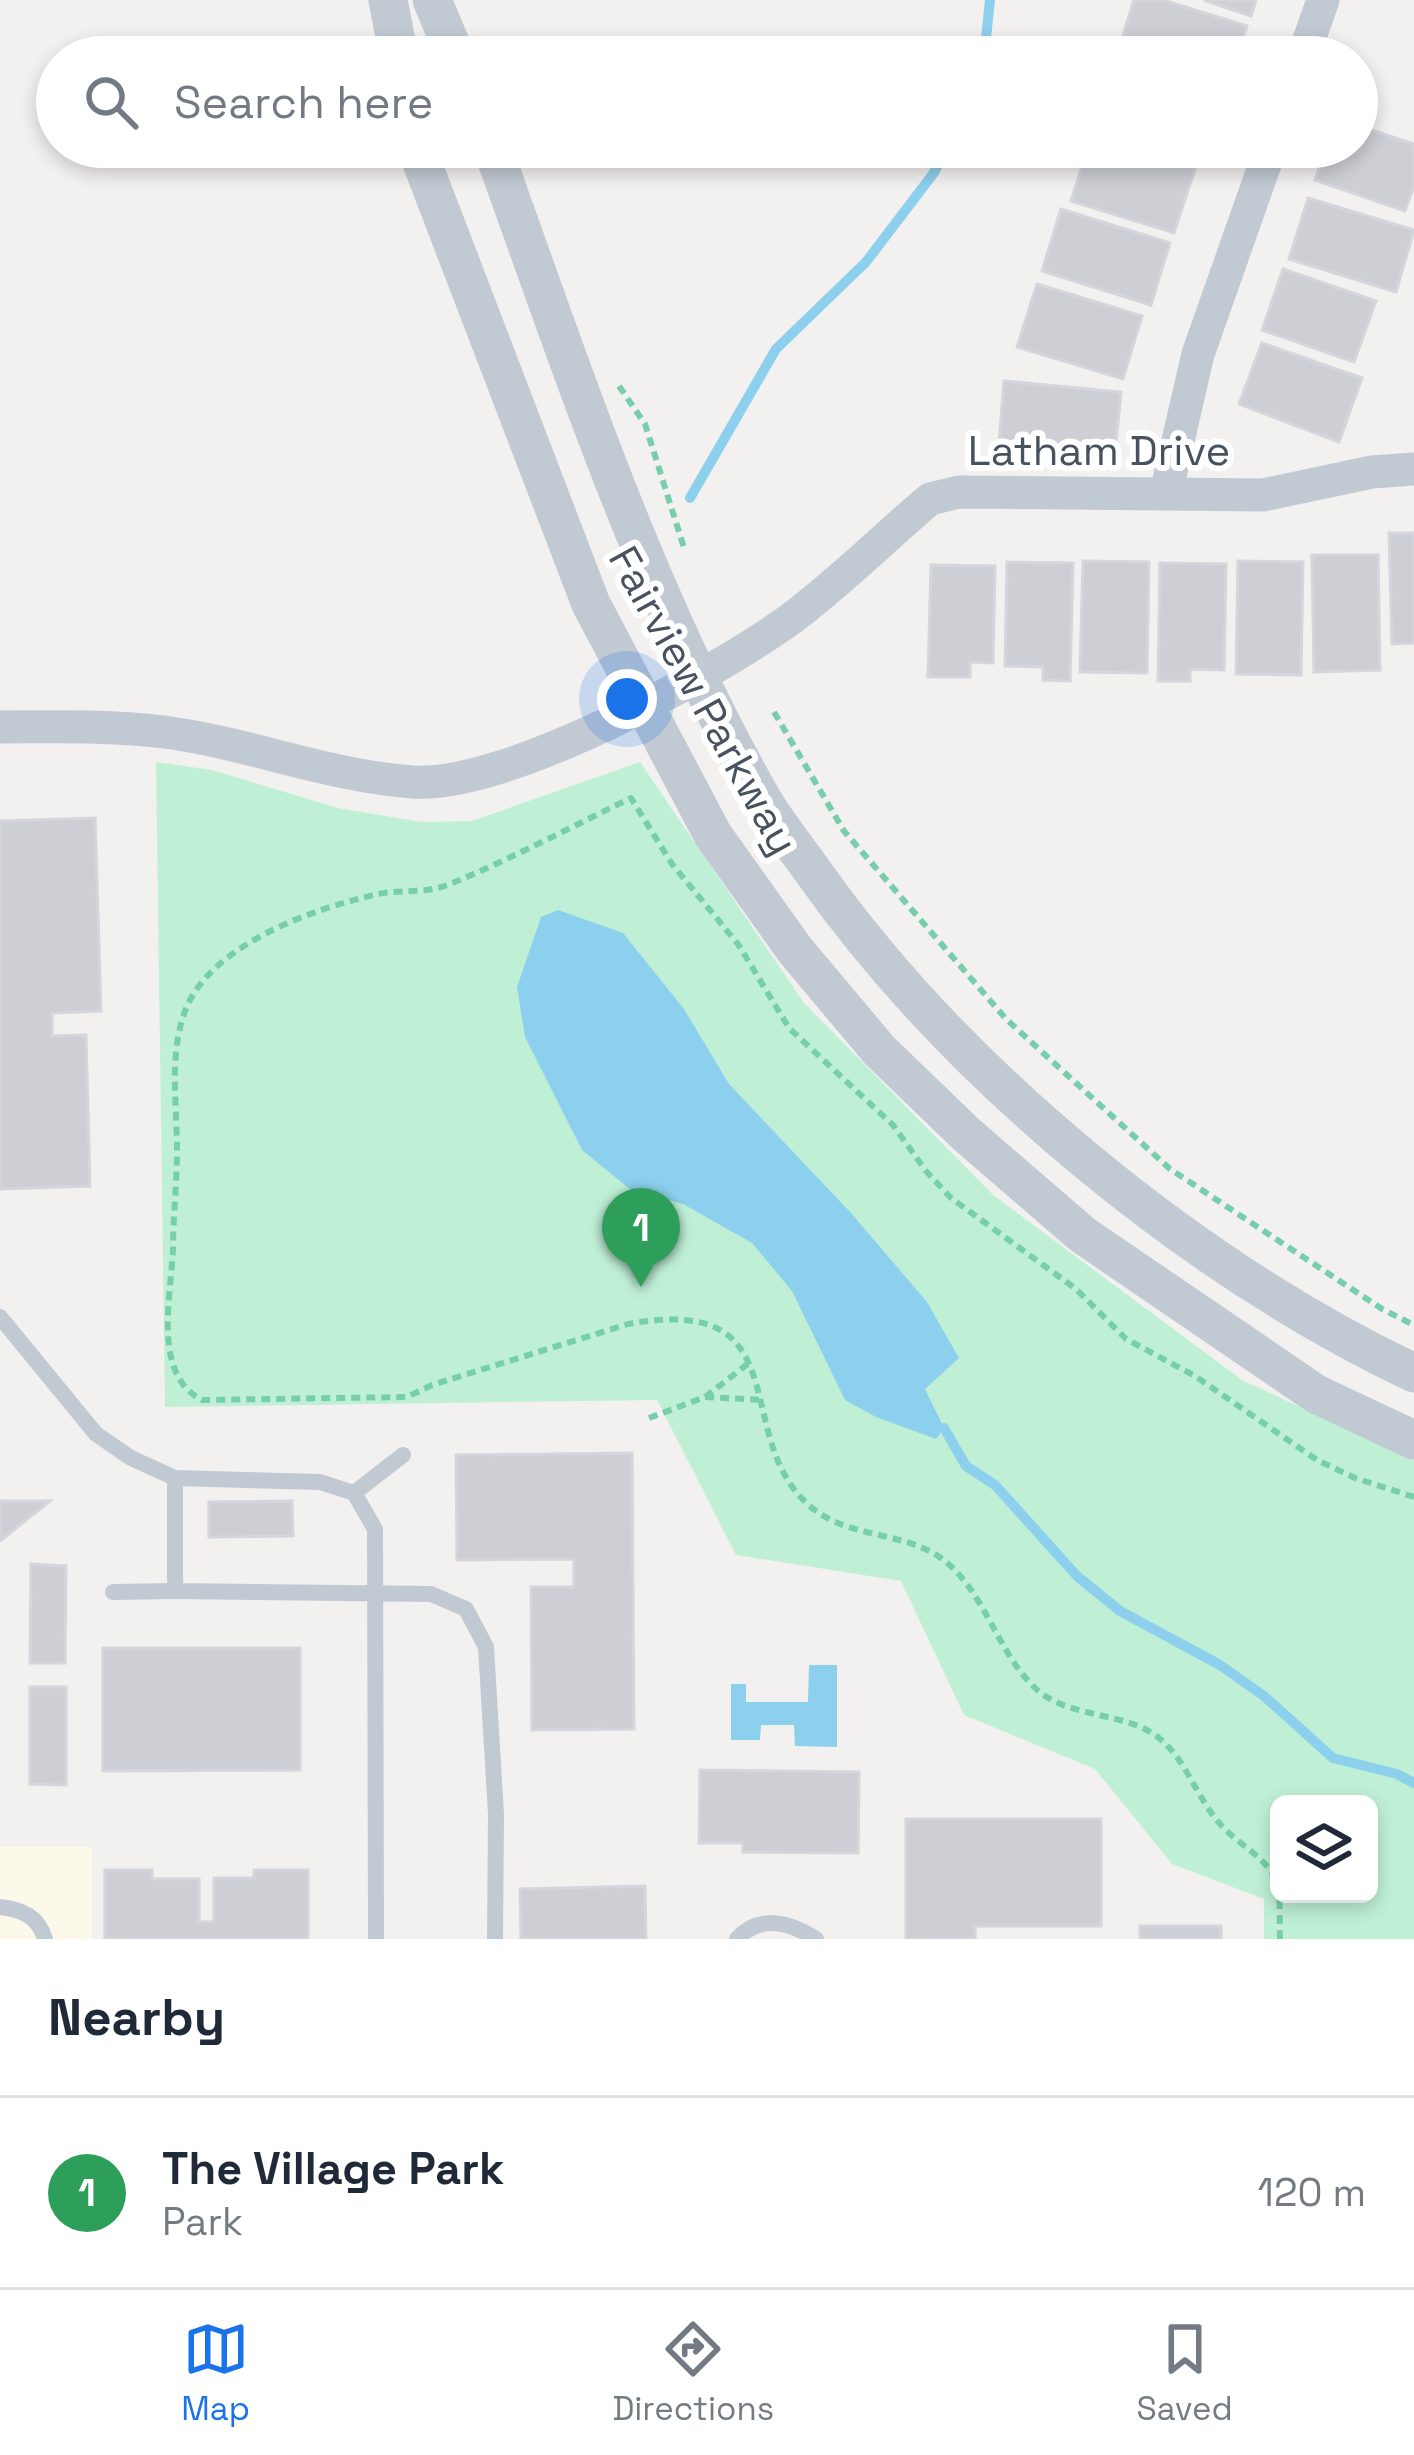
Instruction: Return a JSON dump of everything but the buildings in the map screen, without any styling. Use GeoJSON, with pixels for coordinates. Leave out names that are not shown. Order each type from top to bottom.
{"type":"FeatureCollection","features":[{"type":"Feature","properties":{"kind":"street"},"geometry":{"type":"LineString","coordinates":[[388,0],[395,36]]}},
{"type":"Feature","properties":{"kind":"street"},"geometry":{"type":"LineString","coordinates":[[432,0],[447,36]]}},
{"type":"Feature","properties":{"kind":"street"},"geometry":{"type":"LineString","coordinates":[[1310,36],[1323,0]]}},
{"type":"Feature","properties":{"kind":"street","name":"Fairview Parkway"},"geometry":{"type":"LineString","coordinates":[[424,168],[590,604],[713,835],[794,950],[879,1050],[966,1134],[1083,1235],[1316,1394],[1414,1441]]}},
{"type":"Feature","properties":{"kind":"street","name":"Fairview Parkway"},"geometry":{"type":"LineString","coordinates":[[500,168],[626,512],[698,677],[764,802],[843,913],[924,1008],[1007,1089],[1121,1187],[1346,1341],[1414,1373]]}},
{"type":"Feature","properties":{"kind":"street"},"geometry":{"type":"LineString","coordinates":[[1166,494],[1198,354],[1264,168]]}},
{"type":"Feature","properties":{"kind":"street","name":"Latham Drive"},"geometry":{"type":"LineString","coordinates":[[643,704],[698,677],[793,617],[930,499],[959,492],[1263,495],[1372,472],[1414,469]]}},
{"type":"Feature","properties":{"kind":"street"},"geometry":{"type":"LineString","coordinates":[[0,727],[162,732],[348,775],[418,782],[459,780],[542,753],[643,704]]}},
{"type":"Feature","properties":{"kind":"lane"},"geometry":{"type":"LineString","coordinates":[[0,1317],[96,1434],[131,1458],[175,1478],[320,1481],[354,1493],[375,1528],[376,1939]]}},
{"type":"Feature","properties":{"kind":"lane"},"geometry":{"type":"LineString","coordinates":[[354,1493],[404,1455]]}},
{"type":"Feature","properties":{"kind":"lane"},"geometry":{"type":"LineString","coordinates":[[175,1478],[175,1591]]}},
{"type":"Feature","properties":{"kind":"lane"},"geometry":{"type":"LineString","coordinates":[[113,1592],[431,1594],[466,1609],[486,1647],[496,1814],[495,1939]]}},
{"type":"Feature","properties":{"kind":"lane"},"geometry":{"type":"LineString","coordinates":[[0,1907],[22,1910],[41,1925],[45,1939]]}},
{"type":"Feature","properties":{"kind":"lane"},"geometry":{"type":"LineString","coordinates":[[737,1939],[749,1926],[768,1923],[794,1925],[816,1939]]}},
{"type":"Feature","properties":{"kind":"path"},"geometry":{"type":"LineString","coordinates":[[614,370],[620,389],[645,424],[686,556]]}},
{"type":"Feature","properties":{"kind":"path"},"geometry":{"type":"LineString","coordinates":[[774,712],[844,831],[1006,1019],[1170,1169],[1382,1309],[1414,1325]]}},
{"type":"Feature","properties":{"kind":"path"},"geometry":{"type":"LineString","coordinates":[[1280,1939],[1277,1882],[1218,1822],[1176,1753],[1142,1727],[1058,1702],[1036,1690],[968,1585],[932,1552],[838,1523],[818,1512],[786,1479],[775,1457],[763,1400],[749,1363],[736,1344],[704,1321],[659,1318],[628,1324],[407,1397],[202,1400],[188,1393],[178,1382],[170,1347],[175,1069],[184,1013],[193,995],[227,959],[257,938],[298,919],[384,893],[446,886],[631,798],[672,864],[739,944],[789,1028],[892,1125],[951,1198],[1076,1289],[1126,1339],[1195,1376],[1317,1460],[1414,1497]]}},
{"type":"Feature","properties":{"kind":"path"},"geometry":{"type":"LineString","coordinates":[[649,1418],[706,1397],[749,1363]]}},
{"type":"Feature","properties":{"kind":"path"},"geometry":{"type":"LineString","coordinates":[[706,1397],[763,1400]]}},
{"type":"Feature","properties":{"kind":"shaded area"},"geometry":{"type":"Polygon","coordinates":[[[0,1847],[92,1847],[92,1939],[0,1939],[0,1847]]]}},
{"type":"Feature","properties":{"kind":"green space"},"geometry":{"type":"Polygon","coordinates":[[[156,762],[212,770],[338,808],[422,822],[472,821],[640,762],[804,1003],[993,1195],[1242,1380],[1414,1460],[1414,1939],[1264,1939],[1264,1899],[1172,1864],[1095,1769],[964,1715],[901,1581],[736,1555],[657,1400],[165,1407],[156,762]]]}},
{"type":"Feature","properties":{"kind":"water"},"geometry":{"type":"Polygon","coordinates":[[[558,910],[623,933],[684,1009],[729,1084],[927,1302],[959,1358],[925,1389],[944,1428],[936,1439],[845,1400],[792,1291],[752,1243],[683,1204],[631,1190],[582,1150],[525,1037],[517,987],[541,917],[558,910]]]}},
{"type":"Feature","properties":{"kind":"water"},"geometry":{"type":"Polygon","coordinates":[[[809,1665],[837,1665],[837,1747],[795,1746],[794,1725],[761,1725],[760,1740],[731,1740],[731,1684],[746,1684],[746,1702],[808,1702],[809,1665]]]}},
{"type":"Feature","properties":{"kind":"waterway"},"geometry":{"type":"LineString","coordinates":[[986,36],[990,0]]}},
{"type":"Feature","properties":{"kind":"waterway"},"geometry":{"type":"LineString","coordinates":[[690,498],[776,349],[866,262],[936,168]]}},
{"type":"Feature","properties":{"kind":"waterway"},"geometry":{"type":"LineString","coordinates":[[944,1428],[966,1466],[995,1485],[1077,1576],[1120,1611],[1220,1665],[1264,1696],[1333,1758],[1414,1783]]}},
{"type":"Feature","properties":{"kind":"place","name":"The Village Park"},"geometry":{"type":"Point","coordinates":[641,1287]}}]}
